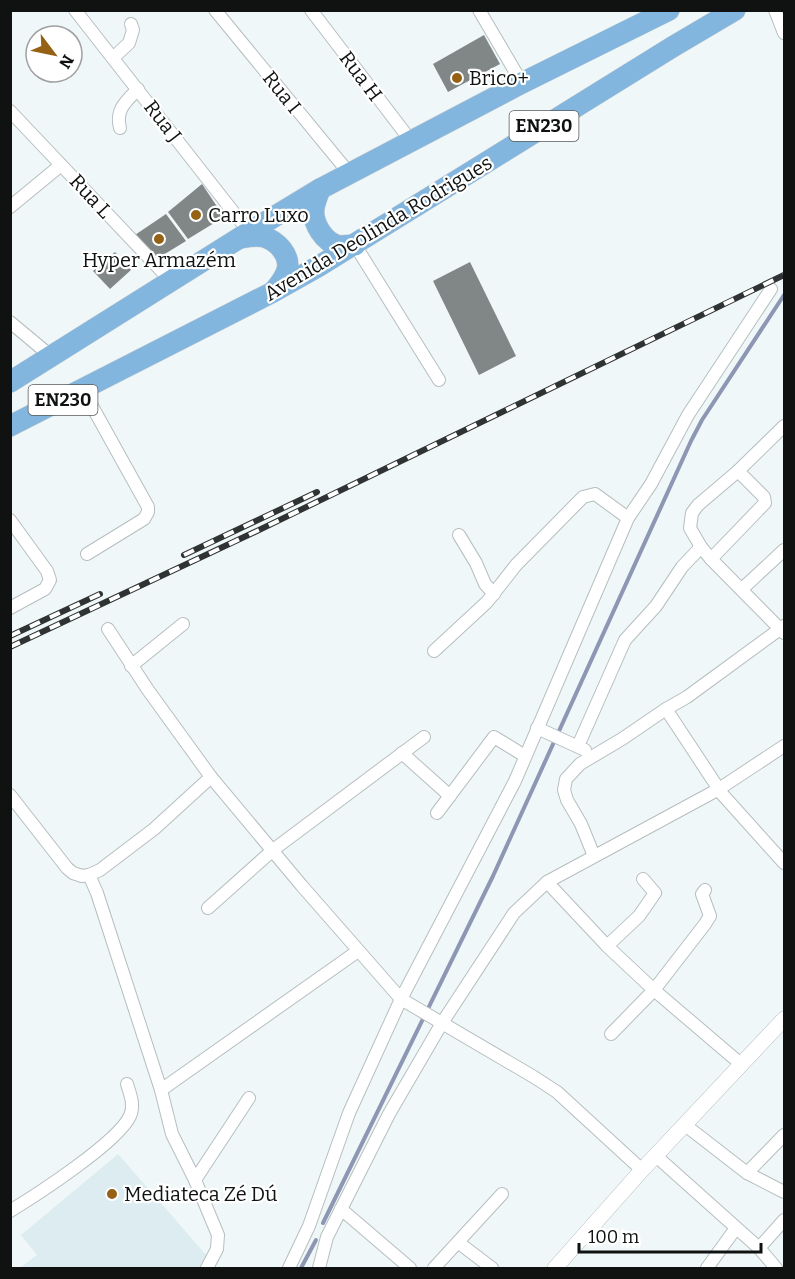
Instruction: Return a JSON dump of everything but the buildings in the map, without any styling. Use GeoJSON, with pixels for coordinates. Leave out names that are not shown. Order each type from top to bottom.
{"type":"FeatureCollection","features":[{"type":"Feature","properties":{"kind":"highway","name":"EN230"},"geometry":{"type":"LineString","coordinates":[[10,382],[320,189],[522,83],[639,17],[669,10]]}},
{"type":"Feature","properties":{"kind":"highway","name":"Avenida Deolinda Rodrigues"},"geometry":{"type":"LineString","coordinates":[[10,426],[271,293],[355,245],[628,74],[735,10]]}},
{"type":"Feature","properties":{"kind":"highway"},"geometry":{"type":"LineString","coordinates":[[320,189],[313,211],[321,234],[339,246],[355,245]]}},
{"type":"Feature","properties":{"kind":"highway"},"geometry":{"type":"LineString","coordinates":[[244,235],[262,236],[276,242],[284,251],[288,262],[287,270],[281,283],[271,293]]}},
{"type":"Feature","properties":{"kind":"street","name":"Rua J"},"geometry":{"type":"LineString","coordinates":[[75,10],[138,89],[244,235]]}},
{"type":"Feature","properties":{"kind":"street","name":"Rua I"},"geometry":{"type":"LineString","coordinates":[[215,10],[349,173]]}},
{"type":"Feature","properties":{"kind":"street","name":"Rua H"},"geometry":{"type":"LineString","coordinates":[[311,10],[411,141]]}},
{"type":"Feature","properties":{"kind":"street"},"geometry":{"type":"LineString","coordinates":[[479,10],[522,83]]}},
{"type":"Feature","properties":{"kind":"street"},"geometry":{"type":"LineString","coordinates":[[775,10],[784,33]]}},
{"type":"Feature","properties":{"kind":"street"},"geometry":{"type":"LineString","coordinates":[[113,58],[129,43],[133,30],[131,24]]}},
{"type":"Feature","properties":{"kind":"street"},"geometry":{"type":"LineString","coordinates":[[120,128],[118,120],[120,108],[138,89]]}},
{"type":"Feature","properties":{"kind":"street","name":"Rua L"},"geometry":{"type":"LineString","coordinates":[[10,111],[171,282]]}},
{"type":"Feature","properties":{"kind":"street"},"geometry":{"type":"LineString","coordinates":[[10,207],[61,165]]}},
{"type":"Feature","properties":{"kind":"street"},"geometry":{"type":"LineString","coordinates":[[355,245],[439,380]]}},
{"type":"Feature","properties":{"kind":"street"},"geometry":{"type":"LineString","coordinates":[[319,1269],[319,1231],[345,1124],[401,999],[510,791],[525,756],[541,730],[628,518],[651,484],[688,415],[771,289]]}},
{"type":"Feature","properties":{"kind":"street"},"geometry":{"type":"LineString","coordinates":[[10,322],[52,357]]}},
{"type":"Feature","properties":{"kind":"street"},"geometry":{"type":"LineString","coordinates":[[83,390],[148,507],[144,519],[87,554]]}},
{"type":"Feature","properties":{"kind":"street"},"geometry":{"type":"LineString","coordinates":[[594,856],[564,790],[566,779],[572,770],[695,692],[784,629],[711,559],[690,528],[692,513],[698,505],[738,471],[784,426]]}},
{"type":"Feature","properties":{"kind":"street"},"geometry":{"type":"LineString","coordinates":[[711,559],[765,503],[764,497],[738,471]]}},
{"type":"Feature","properties":{"kind":"street"},"geometry":{"type":"LineString","coordinates":[[434,651],[494,594],[516,565],[582,497],[595,494],[628,518]]}},
{"type":"Feature","properties":{"kind":"street"},"geometry":{"type":"LineString","coordinates":[[10,520],[51,580],[45,589],[10,608]]}},
{"type":"Feature","properties":{"kind":"street"},"geometry":{"type":"LineString","coordinates":[[459,536],[476,563],[484,584],[494,594]]}},
{"type":"Feature","properties":{"kind":"street"},"geometry":{"type":"LineString","coordinates":[[573,744],[626,640],[656,606],[682,567],[701,547]]}},
{"type":"Feature","properties":{"kind":"street"},"geometry":{"type":"LineString","coordinates":[[742,589],[784,550]]}},
{"type":"Feature","properties":{"kind":"street"},"geometry":{"type":"LineString","coordinates":[[131,666],[183,624]]}},
{"type":"Feature","properties":{"kind":"street"},"geometry":{"type":"LineString","coordinates":[[108,629],[131,666],[211,777],[401,999],[557,1092],[642,1170]]}},
{"type":"Feature","properties":{"kind":"street"},"geometry":{"type":"LineString","coordinates":[[666,709],[719,789],[784,863]]}},
{"type":"Feature","properties":{"kind":"street"},"geometry":{"type":"LineString","coordinates":[[541,730],[594,754]]}},
{"type":"Feature","properties":{"kind":"street"},"geometry":{"type":"LineString","coordinates":[[437,813],[495,736],[525,756]]}},
{"type":"Feature","properties":{"kind":"street"},"geometry":{"type":"LineString","coordinates":[[208,908],[273,850],[424,737]]}},
{"type":"Feature","properties":{"kind":"street"},"geometry":{"type":"LineString","coordinates":[[289,1269],[319,1231],[341,1209],[437,1020],[514,913],[547,882],[719,789],[784,746]]}},
{"type":"Feature","properties":{"kind":"street"},"geometry":{"type":"LineString","coordinates":[[402,753],[450,796]]}},
{"type":"Feature","properties":{"kind":"street"},"geometry":{"type":"LineString","coordinates":[[10,795],[67,868],[73,873],[89,875],[112,861],[154,829],[211,777]]}},
{"type":"Feature","properties":{"kind":"street"},"geometry":{"type":"LineString","coordinates":[[89,875],[97,893],[161,1090],[172,1134],[195,1180],[218,1235],[217,1249],[207,1269]]}},
{"type":"Feature","properties":{"kind":"street"},"geometry":{"type":"LineString","coordinates":[[607,946],[639,916],[655,894],[643,879]]}},
{"type":"Feature","properties":{"kind":"street"},"geometry":{"type":"LineString","coordinates":[[547,882],[607,946],[654,990],[742,1065]]}},
{"type":"Feature","properties":{"kind":"street"},"geometry":{"type":"LineString","coordinates":[[610,1035],[654,990],[710,916],[702,894],[705,890]]}},
{"type":"Feature","properties":{"kind":"street"},"geometry":{"type":"LineString","coordinates":[[161,1090],[358,951]]}},
{"type":"Feature","properties":{"kind":"street"},"geometry":{"type":"LineString","coordinates":[[555,1269],[642,1170],[784,1019]]}},
{"type":"Feature","properties":{"kind":"street"},"geometry":{"type":"LineString","coordinates":[[10,1211],[35,1195],[119,1131],[130,1114],[132,1103],[127,1084]]}},
{"type":"Feature","properties":{"kind":"street"},"geometry":{"type":"LineString","coordinates":[[195,1180],[249,1098]]}},
{"type":"Feature","properties":{"kind":"street"},"geometry":{"type":"LineString","coordinates":[[685,1125],[747,1173],[784,1192]]}},
{"type":"Feature","properties":{"kind":"street"},"geometry":{"type":"LineString","coordinates":[[747,1173],[784,1135]]}},
{"type":"Feature","properties":{"kind":"street"},"geometry":{"type":"LineString","coordinates":[[656,1156],[759,1248],[776,1269]]}},
{"type":"Feature","properties":{"kind":"street"},"geometry":{"type":"LineString","coordinates":[[434,1269],[502,1194]]}},
{"type":"Feature","properties":{"kind":"street"},"geometry":{"type":"LineString","coordinates":[[341,1209],[410,1269]]}},
{"type":"Feature","properties":{"kind":"street"},"geometry":{"type":"LineString","coordinates":[[759,1248],[784,1220]]}},
{"type":"Feature","properties":{"kind":"street"},"geometry":{"type":"LineString","coordinates":[[707,1269],[736,1228]]}},
{"type":"Feature","properties":{"kind":"street"},"geometry":{"type":"LineString","coordinates":[[459,1243],[492,1269]]}},
{"type":"Feature","properties":{"kind":"shaded area","name":"Mediateca Zé Dú"},"geometry":{"type":"Polygon","coordinates":[[[118,1154],[207,1256],[201,1268],[20,1268],[37,1255],[21,1235],[118,1154]]]}},
{"type":"Feature","properties":{"kind":"waterway"},"geometry":{"type":"LineString","coordinates":[[323,1223],[493,876],[691,441],[702,420],[784,295]]}},
{"type":"Feature","properties":{"kind":"waterway"},"geometry":{"type":"LineString","coordinates":[[301,1268],[316,1240]]}},
{"type":"Feature","properties":{"kind":"railway"},"geometry":{"type":"LineString","coordinates":[[10,647],[259,530],[784,275]]}},
{"type":"Feature","properties":{"kind":"railway"},"geometry":{"type":"LineString","coordinates":[[184,555],[317,492]]}},
{"type":"Feature","properties":{"kind":"railway"},"geometry":{"type":"LineString","coordinates":[[10,636],[100,594]]}},
{"type":"Feature","properties":{"kind":"place","name":"Brico+"},"geometry":{"type":"Point","coordinates":[457,78]}},
{"type":"Feature","properties":{"kind":"place","name":"Carro Luxo"},"geometry":{"type":"Point","coordinates":[196,215]}},
{"type":"Feature","properties":{"kind":"place","name":"Hyper Armazém"},"geometry":{"type":"Point","coordinates":[159,239]}},
{"type":"Feature","properties":{"kind":"place","name":"Mediateca Zé Dú"},"geometry":{"type":"Point","coordinates":[112,1194]}}]}
